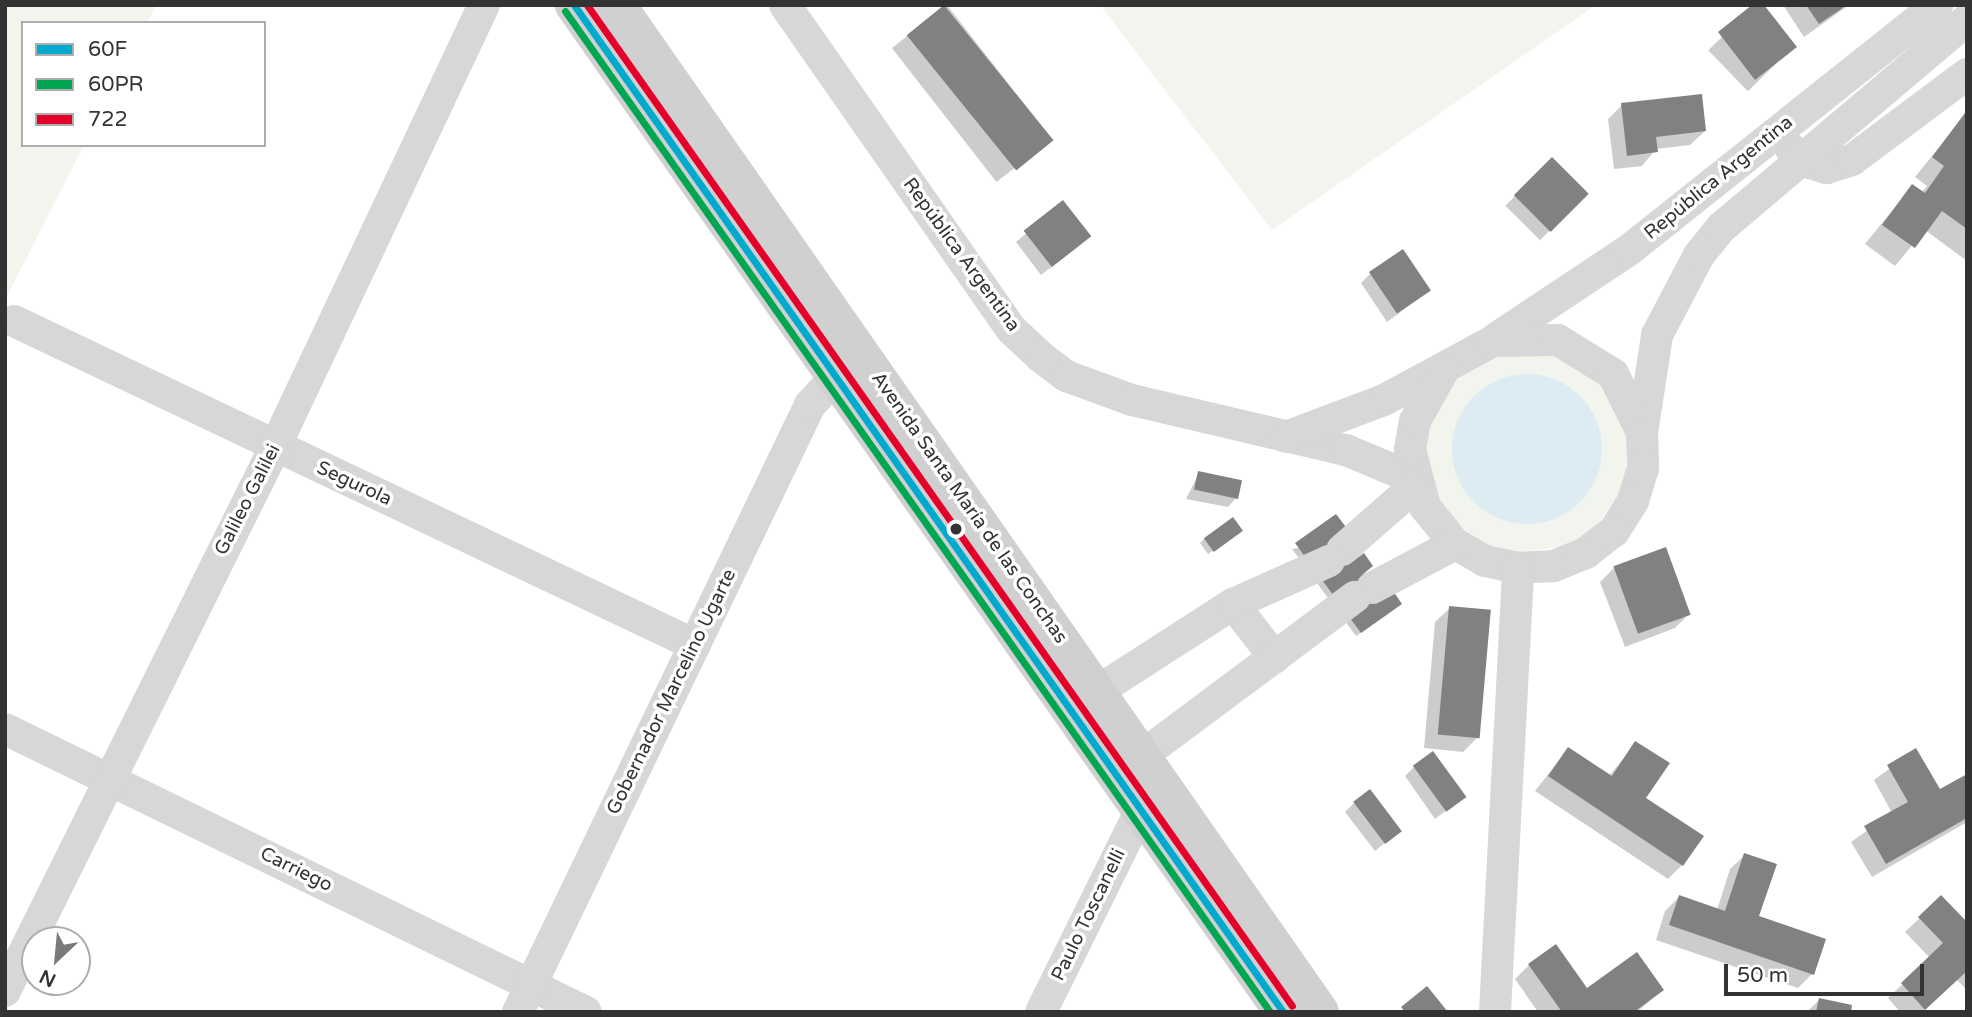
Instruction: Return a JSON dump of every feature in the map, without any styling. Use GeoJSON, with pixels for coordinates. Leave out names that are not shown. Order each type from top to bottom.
{"type":"FeatureCollection","features":[{"type":"Feature","properties":{"kind":"main road","name":"Avenida Santa María de las Conchas"},"geometry":{"type":"LineString","coordinates":[[574,5],[834,378],[1084,700]]}},
{"type":"Feature","properties":{"kind":"main road","name":"Avenida Santa María de las Conchas"},"geometry":{"type":"LineString","coordinates":[[617,5],[1153,799],[1283,1012]]}},
{"type":"Feature","properties":{"kind":"main road","name":"Avenida Santa María de las Conchas"},"geometry":{"type":"LineString","coordinates":[[1153,799],[1320,1012]]}},
{"type":"Feature","properties":{"kind":"street","name":"Galileo Galilei"},"geometry":{"type":"LineString","coordinates":[[5,990],[275,446],[484,5]]}},
{"type":"Feature","properties":{"kind":"street","name":"República Argentina"},"geometry":{"type":"LineString","coordinates":[[785,5],[1011,329],[1041,358],[1066,376],[1132,400],[1346,450],[1414,482]]}},
{"type":"Feature","properties":{"kind":"street","name":"República Argentina"},"geometry":{"type":"LineString","coordinates":[[1493,341],[1629,250],[1776,131],[1951,14]]}},
{"type":"Feature","properties":{"kind":"street","name":"República Argentina"},"geometry":{"type":"LineString","coordinates":[[1642,432],[1657,335],[1679,285],[1722,227],[1800,160],[1951,14]]}},
{"type":"Feature","properties":{"kind":"street"},"geometry":{"type":"LineString","coordinates":[[1776,131],[1800,160],[1827,168],[1852,160],[1967,74]]}},
{"type":"Feature","properties":{"kind":"street","name":"Segurola"},"geometry":{"type":"LineString","coordinates":[[14,321],[695,645]]}},
{"type":"Feature","properties":{"kind":"street"},"geometry":{"type":"LineString","coordinates":[[1286,437],[1343,419],[1443,371],[1493,341],[1558,340],[1588,353],[1626,392],[1642,432],[1643,468],[1633,502],[1614,531],[1575,557],[1518,568],[1485,561],[1455,544],[1438,527],[1414,482],[1415,421],[1443,371]]}},
{"type":"Feature","properties":{"kind":"street","name":"Gobernador Marcelino Ugarte"},"geometry":{"type":"LineString","coordinates":[[525,998],[810,405],[834,378]]}},
{"type":"Feature","properties":{"kind":"street"},"geometry":{"type":"LineString","coordinates":[[1084,700],[1233,604],[1326,562],[1414,482]]}},
{"type":"Feature","properties":{"kind":"street"},"geometry":{"type":"LineString","coordinates":[[1130,765],[1352,599],[1455,544]]}},
{"type":"Feature","properties":{"kind":"street"},"geometry":{"type":"LineString","coordinates":[[1326,562],[1352,599]]}},
{"type":"Feature","properties":{"kind":"street"},"geometry":{"type":"LineString","coordinates":[[1495,1012],[1518,568]]}},
{"type":"Feature","properties":{"kind":"street"},"geometry":{"type":"LineString","coordinates":[[1233,604],[1275,658]]}},
{"type":"Feature","properties":{"kind":"street","name":"Carriego"},"geometry":{"type":"LineString","coordinates":[[5,729],[108,779],[525,998],[586,1012]]}},
{"type":"Feature","properties":{"kind":"street","name":"Paulo Toscanelli"},"geometry":{"type":"LineString","coordinates":[[1041,1012],[1153,799]]}},
{"type":"Feature","properties":{"kind":"shaded area"},"geometry":{"type":"Polygon","coordinates":[[[5,5],[156,5],[148,21],[21,21],[21,147],[83,147],[5,300],[5,5]]]}},
{"type":"Feature","properties":{"kind":"shaded area"},"geometry":{"type":"Polygon","coordinates":[[[1100,5],[1596,5],[1272,230],[1100,5]]]}},
{"type":"Feature","properties":{"kind":"shaded area"},"geometry":{"type":"Polygon","coordinates":[[[1544,348],[1597,374],[1627,424],[1626,483],[1593,531],[1568,546],[1509,553],[1481,544],[1437,504],[1422,448],[1440,392],[1486,355],[1544,348]],[[1540,375],[1498,380],[1465,407],[1463,487],[1494,516],[1515,523],[1603,451],[1592,410],[1560,381],[1540,375]]]}},
{"type":"Feature","properties":{"kind":"shaded area"},"geometry":{"type":"Polygon","coordinates":[[[1527,374],[1556,380],[1580,396],[1596,420],[1602,449],[1596,478],[1580,502],[1556,518],[1527,524],[1498,518],[1474,502],[1458,478],[1452,449],[1458,420],[1474,396],[1498,380],[1527,374]]]}},
{"type":"Feature","properties":{"kind":"building"},"geometry":{"type":"Polygon","coordinates":[[[944,5],[1054,140],[1016,170],[907,35],[944,5]]]}},
{"type":"Feature","properties":{"kind":"building"},"geometry":{"type":"Polygon","coordinates":[[[1752,5],[1764,5],[1797,47],[1755,80],[1718,32],[1752,5]]]}},
{"type":"Feature","properties":{"kind":"building"},"geometry":{"type":"Polygon","coordinates":[[[1806,5],[1847,5],[1819,24],[1806,5]]]}},
{"type":"Feature","properties":{"kind":"building"},"geometry":{"type":"Polygon","coordinates":[[[1702,94],[1706,131],[1656,137],[1658,152],[1627,156],[1621,103],[1702,94]]]}},
{"type":"Feature","properties":{"kind":"building"},"geometry":{"type":"Polygon","coordinates":[[[1965,113],[1967,229],[1942,211],[1915,248],[1882,225],[1912,184],[1925,193],[1944,166],[1932,157],[1965,113]]]}},
{"type":"Feature","properties":{"kind":"building"},"geometry":{"type":"Polygon","coordinates":[[[1552,157],[1589,194],[1551,232],[1514,195],[1552,157]]]}},
{"type":"Feature","properties":{"kind":"building"},"geometry":{"type":"Polygon","coordinates":[[[1063,200],[1091,236],[1052,267],[1024,231],[1063,200]]]}},
{"type":"Feature","properties":{"kind":"building"},"geometry":{"type":"Polygon","coordinates":[[[1403,249],[1431,290],[1397,313],[1369,272],[1403,249]]]}},
{"type":"Feature","properties":{"kind":"building"},"geometry":{"type":"Polygon","coordinates":[[[1198,471],[1242,480],[1238,499],[1194,490],[1198,471]]]}},
{"type":"Feature","properties":{"kind":"building"},"geometry":{"type":"Polygon","coordinates":[[[1336,514],[1349,531],[1342,550],[1352,562],[1364,553],[1373,566],[1362,575],[1378,597],[1391,588],[1402,604],[1361,633],[1295,543],[1336,514]]]}},
{"type":"Feature","properties":{"kind":"building"},"geometry":{"type":"Polygon","coordinates":[[[1233,517],[1243,531],[1214,552],[1204,538],[1233,517]]]}},
{"type":"Feature","properties":{"kind":"building"},"geometry":{"type":"Polygon","coordinates":[[[1666,547],[1691,615],[1638,634],[1613,566],[1666,547]]]}},
{"type":"Feature","properties":{"kind":"building"},"geometry":{"type":"Polygon","coordinates":[[[1449,606],[1491,610],[1480,738],[1438,735],[1449,606]]]}},
{"type":"Feature","properties":{"kind":"building"},"geometry":{"type":"Polygon","coordinates":[[[1635,741],[1670,763],[1646,798],[1704,836],[1683,866],[1548,776],[1568,747],[1612,776],[1635,741]]]}},
{"type":"Feature","properties":{"kind":"building"},"geometry":{"type":"Polygon","coordinates":[[[1916,748],[1940,789],[1967,774],[1967,818],[1886,864],[1864,826],[1908,802],[1887,765],[1916,748]]]}},
{"type":"Feature","properties":{"kind":"building"},"geometry":{"type":"Polygon","coordinates":[[[1433,751],[1467,797],[1446,812],[1413,766],[1433,751]]]}},
{"type":"Feature","properties":{"kind":"building"},"geometry":{"type":"Polygon","coordinates":[[[1370,789],[1402,831],[1385,844],[1353,802],[1370,789]]]}},
{"type":"Feature","properties":{"kind":"building"},"geometry":{"type":"Polygon","coordinates":[[[1744,853],[1777,864],[1759,916],[1826,939],[1814,975],[1669,925],[1679,895],[1725,911],[1744,853]]]}},
{"type":"Feature","properties":{"kind":"building"},"geometry":{"type":"Polygon","coordinates":[[[1941,895],[1967,922],[1967,971],[1925,1010],[1901,983],[1943,943],[1918,917],[1941,895]]]}},
{"type":"Feature","properties":{"kind":"building"},"geometry":{"type":"Polygon","coordinates":[[[1556,944],[1587,988],[1637,952],[1664,990],[1634,1012],[1562,1012],[1528,964],[1556,944]]]}},
{"type":"Feature","properties":{"kind":"building"},"geometry":{"type":"Polygon","coordinates":[[[1427,986],[1448,1012],[1405,1012],[1401,1007],[1427,986]]]}},
{"type":"Feature","properties":{"kind":"building"},"geometry":{"type":"Polygon","coordinates":[[[1819,998],[1852,1005],[1851,1012],[1816,1012],[1819,998]]]}},
{"type":"Feature","properties":{"kind":"transit line","name":"60F"},"geometry":{"type":"LineString","coordinates":[[574,5],[1283,1012]]}},
{"type":"Feature","properties":{"kind":"transit line","name":"722"},"geometry":{"type":"LineString","coordinates":[[587,5],[1292,1006]]}},
{"type":"Feature","properties":{"kind":"transit line","name":"60PR"},"geometry":{"type":"LineString","coordinates":[[565,11],[1270,1012]]}}]}
